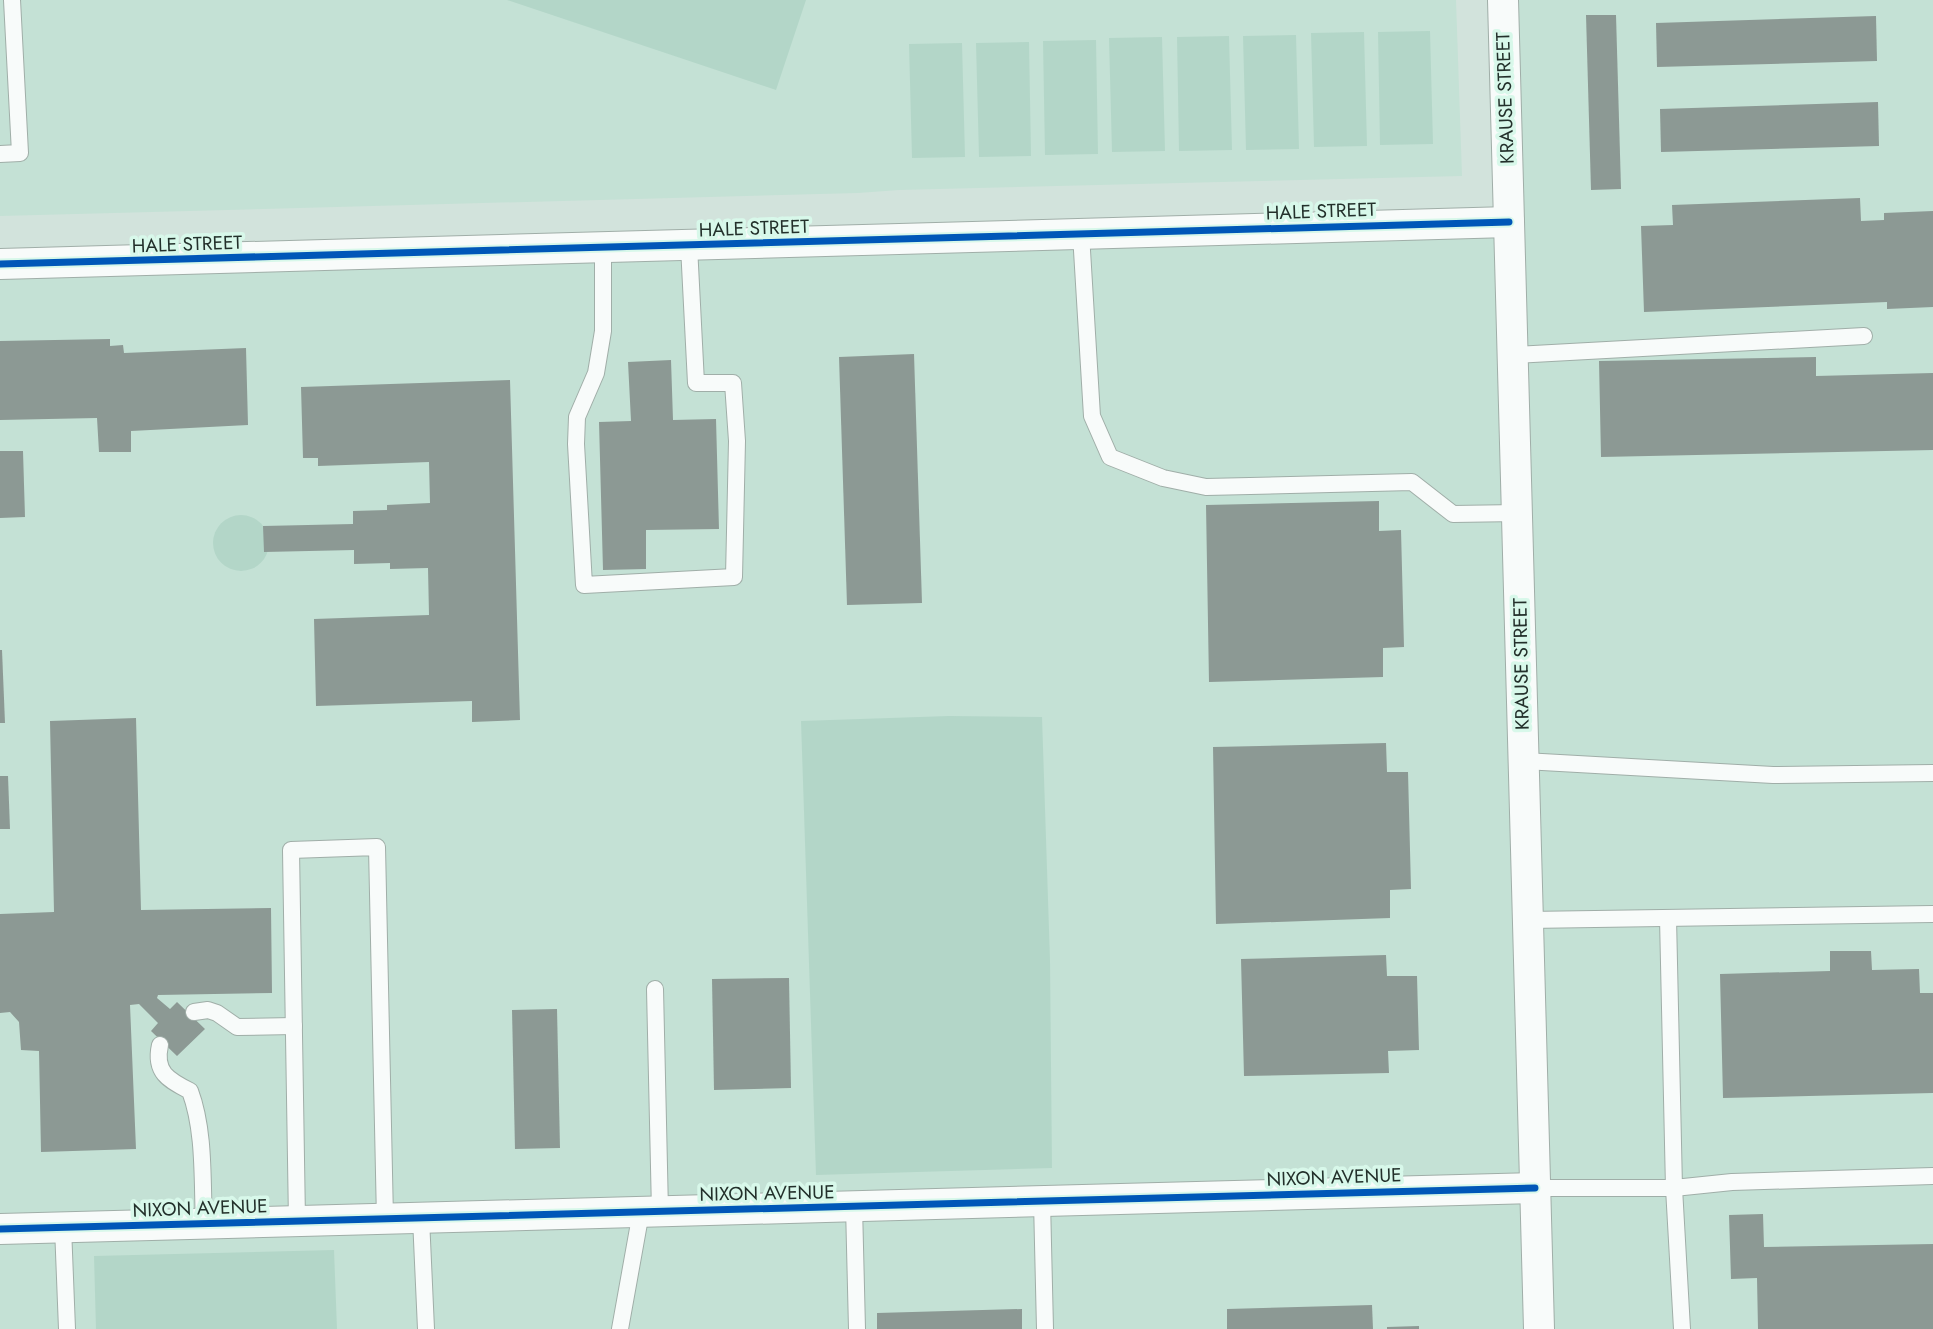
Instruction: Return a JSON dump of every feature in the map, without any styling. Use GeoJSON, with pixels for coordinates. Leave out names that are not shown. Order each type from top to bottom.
{"type":"FeatureCollection","features":[{"type":"Feature","properties":{"kind":"street","name":"KRAUSE STREET"},"geometry":{"type":"LineString","coordinates":[[1503,0],[1539,1329]]}},
{"type":"Feature","properties":{"kind":"street","name":"HALE STREET"},"geometry":{"type":"LineString","coordinates":[[0,264],[1509,222]]}},
{"type":"Feature","properties":{"kind":"street","name":"NIXON AVENUE"},"geometry":{"type":"LineString","coordinates":[[0,1229],[1535,1188]]}},
{"type":"Feature","properties":{"kind":"lane"},"geometry":{"type":"LineString","coordinates":[[0,154],[20,153],[12,0]]}},
{"type":"Feature","properties":{"kind":"lane"},"geometry":{"type":"LineString","coordinates":[[1081,234],[1092,416],[1110,457],[1163,478],[1206,487],[1412,482],[1453,514],[1518,513]]}},
{"type":"Feature","properties":{"kind":"lane"},"geometry":{"type":"LineString","coordinates":[[603,248],[603,331],[596,373],[577,417],[584,584],[734,577],[737,441],[733,383],[696,383],[689,246]]}},
{"type":"Feature","properties":{"kind":"lane"},"geometry":{"type":"LineString","coordinates":[[1514,355],[1864,336]]}},
{"type":"Feature","properties":{"kind":"lane"},"geometry":{"type":"LineString","coordinates":[[1524,761],[1773,775],[1933,773]]}},
{"type":"Feature","properties":{"kind":"lane"},"geometry":{"type":"LineString","coordinates":[[297,1221],[291,850],[377,848],[385,1219]]}},
{"type":"Feature","properties":{"kind":"lane"},"geometry":{"type":"LineString","coordinates":[[1528,920],[1933,914]]}},
{"type":"Feature","properties":{"kind":"lane"},"geometry":{"type":"LineString","coordinates":[[1668,918],[1674,1188],[1682,1329]]}},
{"type":"Feature","properties":{"kind":"lane"},"geometry":{"type":"LineString","coordinates":[[620,1329],[651,1211],[655,989]]}},
{"type":"Feature","properties":{"kind":"lane"},"geometry":{"type":"LineString","coordinates":[[194,1013],[208,1010],[237,1027],[294,1026]]}},
{"type":"Feature","properties":{"kind":"lane"},"geometry":{"type":"LineString","coordinates":[[160,1045],[158,1056],[161,1070],[172,1082],[190,1091],[196,1107],[204,1224]]}},
{"type":"Feature","properties":{"kind":"lane"},"geometry":{"type":"LineString","coordinates":[[1535,1188],[1674,1188],[1732,1182],[1933,1176]]}},
{"type":"Feature","properties":{"kind":"lane"},"geometry":{"type":"LineString","coordinates":[[1042,1201],[1045,1329]]}},
{"type":"Feature","properties":{"kind":"lane"},"geometry":{"type":"LineString","coordinates":[[854,1206],[857,1329]]}},
{"type":"Feature","properties":{"kind":"lane"},"geometry":{"type":"LineString","coordinates":[[421,1218],[426,1329]]}},
{"type":"Feature","properties":{"kind":"lane"},"geometry":{"type":"LineString","coordinates":[[63,1227],[67,1329]]}},
{"type":"Feature","properties":{"kind":"shaded area"},"geometry":{"type":"Polygon","coordinates":[[[0,0],[1456,0],[1462,176],[0,216],[0,0]]]}},
{"type":"Feature","properties":{"kind":"shaded area"},"geometry":{"type":"Polygon","coordinates":[[[507,0],[806,0],[776,90],[507,0]]]}},
{"type":"Feature","properties":{"kind":"shaded area"},"geometry":{"type":"Polygon","coordinates":[[[1503,0],[1933,0],[1933,1329],[0,1329],[0,264],[1508,222],[1503,0]]]}},
{"type":"Feature","properties":{"kind":"shaded area"},"geometry":{"type":"Polygon","coordinates":[[[1430,31],[1433,144],[1380,145],[1378,32],[1430,31]]]}},
{"type":"Feature","properties":{"kind":"shaded area"},"geometry":{"type":"Polygon","coordinates":[[[1364,32],[1367,146],[1314,147],[1311,33],[1364,32]]]}},
{"type":"Feature","properties":{"kind":"shaded area"},"geometry":{"type":"Polygon","coordinates":[[[1296,35],[1299,149],[1246,150],[1243,36],[1296,35]]]}},
{"type":"Feature","properties":{"kind":"shaded area"},"geometry":{"type":"Polygon","coordinates":[[[1229,36],[1232,150],[1179,151],[1177,37],[1229,36]]]}},
{"type":"Feature","properties":{"kind":"shaded area"},"geometry":{"type":"Polygon","coordinates":[[[1162,37],[1165,151],[1112,152],[1109,38],[1162,37]]]}},
{"type":"Feature","properties":{"kind":"shaded area"},"geometry":{"type":"Polygon","coordinates":[[[1096,40],[1098,154],[1045,155],[1043,41],[1096,40]]]}},
{"type":"Feature","properties":{"kind":"shaded area"},"geometry":{"type":"Polygon","coordinates":[[[1029,42],[1031,156],[979,157],[976,43],[1029,42]]]}},
{"type":"Feature","properties":{"kind":"shaded area"},"geometry":{"type":"Polygon","coordinates":[[[962,43],[965,157],[912,158],[909,44],[962,43]]]}},
{"type":"Feature","properties":{"kind":"shaded area"},"geometry":{"type":"Polygon","coordinates":[[[235,515],[247,515],[261,523],[269,537],[267,554],[261,563],[247,571],[235,571],[218,559],[213,549],[213,537],[225,520],[235,515]]]}},
{"type":"Feature","properties":{"kind":"shaded area"},"geometry":{"type":"Polygon","coordinates":[[[949,716],[1042,717],[1050,960],[1052,1168],[816,1175],[801,721],[949,716]]]}},
{"type":"Feature","properties":{"kind":"shaded area"},"geometry":{"type":"Polygon","coordinates":[[[334,1250],[337,1329],[96,1329],[94,1256],[334,1250]]]}},
{"type":"Feature","properties":{"kind":"building"},"geometry":{"type":"Polygon","coordinates":[[[1586,15],[1616,15],[1621,189],[1591,190],[1586,15]]]}},
{"type":"Feature","properties":{"kind":"building"},"geometry":{"type":"Polygon","coordinates":[[[1876,16],[1877,61],[1657,67],[1656,23],[1876,16]]]}},
{"type":"Feature","properties":{"kind":"building"},"geometry":{"type":"Polygon","coordinates":[[[1878,102],[1879,146],[1661,152],[1660,109],[1878,102]]]}},
{"type":"Feature","properties":{"kind":"building"},"geometry":{"type":"Polygon","coordinates":[[[1860,198],[1861,221],[1884,220],[1884,213],[1933,211],[1933,307],[1887,309],[1887,302],[1644,312],[1641,226],[1673,225],[1672,205],[1860,198]]]}},
{"type":"Feature","properties":{"kind":"building"},"geometry":{"type":"Polygon","coordinates":[[[110,339],[110,346],[123,345],[124,353],[246,348],[248,425],[131,431],[131,452],[99,452],[97,418],[0,420],[0,341],[110,339]]]}},
{"type":"Feature","properties":{"kind":"building"},"geometry":{"type":"Polygon","coordinates":[[[914,354],[922,603],[847,605],[839,357],[914,354]]]}},
{"type":"Feature","properties":{"kind":"building"},"geometry":{"type":"Polygon","coordinates":[[[1816,357],[1816,376],[1933,373],[1933,450],[1601,457],[1599,361],[1816,357]]]}},
{"type":"Feature","properties":{"kind":"building"},"geometry":{"type":"Polygon","coordinates":[[[671,360],[673,420],[716,419],[719,529],[646,530],[646,569],[603,570],[599,422],[631,421],[628,362],[671,360]]]}},
{"type":"Feature","properties":{"kind":"building"},"geometry":{"type":"Polygon","coordinates":[[[510,380],[520,720],[472,722],[472,701],[316,706],[314,619],[429,615],[428,568],[390,569],[390,563],[354,564],[354,550],[264,552],[263,526],[353,524],[353,511],[387,510],[387,505],[430,503],[429,462],[318,466],[318,458],[303,458],[301,387],[510,380]]]}},
{"type":"Feature","properties":{"kind":"building"},"geometry":{"type":"Polygon","coordinates":[[[0,451],[23,451],[25,517],[0,518],[0,451]]]}},
{"type":"Feature","properties":{"kind":"building"},"geometry":{"type":"Polygon","coordinates":[[[1379,501],[1379,531],[1401,530],[1404,647],[1383,648],[1383,677],[1209,682],[1206,505],[1379,501]]]}},
{"type":"Feature","properties":{"kind":"building"},"geometry":{"type":"Polygon","coordinates":[[[2,650],[5,723],[0,723],[2,650]]]}},
{"type":"Feature","properties":{"kind":"building"},"geometry":{"type":"Polygon","coordinates":[[[136,718],[141,910],[271,908],[272,993],[158,995],[157,998],[170,1009],[177,1002],[205,1029],[177,1056],[151,1031],[158,1023],[139,1004],[130,1005],[136,1149],[41,1152],[39,1051],[21,1050],[19,1022],[10,1012],[0,1013],[0,914],[54,912],[50,721],[136,718]]]}},
{"type":"Feature","properties":{"kind":"building"},"geometry":{"type":"Polygon","coordinates":[[[1386,743],[1387,772],[1408,772],[1411,889],[1390,890],[1390,918],[1216,924],[1213,747],[1386,743]]]}},
{"type":"Feature","properties":{"kind":"building"},"geometry":{"type":"Polygon","coordinates":[[[0,776],[8,776],[10,829],[0,829],[0,776]]]}},
{"type":"Feature","properties":{"kind":"building"},"geometry":{"type":"Polygon","coordinates":[[[1830,951],[1871,951],[1872,970],[1919,969],[1920,993],[1933,993],[1933,1093],[1723,1098],[1720,974],[1830,971],[1830,951]]]}},
{"type":"Feature","properties":{"kind":"building"},"geometry":{"type":"Polygon","coordinates":[[[1386,955],[1387,976],[1417,976],[1419,1050],[1388,1051],[1389,1073],[1244,1076],[1241,959],[1386,955]]]}},
{"type":"Feature","properties":{"kind":"building"},"geometry":{"type":"Polygon","coordinates":[[[789,978],[791,1088],[714,1090],[712,979],[789,978]]]}},
{"type":"Feature","properties":{"kind":"building"},"geometry":{"type":"Polygon","coordinates":[[[557,1009],[560,1148],[515,1149],[512,1010],[557,1009]]]}},
{"type":"Feature","properties":{"kind":"building"},"geometry":{"type":"Polygon","coordinates":[[[1763,1214],[1764,1247],[1933,1244],[1933,1329],[1758,1329],[1757,1278],[1731,1279],[1729,1215],[1763,1214]]]}},
{"type":"Feature","properties":{"kind":"building"},"geometry":{"type":"Polygon","coordinates":[[[1372,1305],[1373,1329],[1227,1329],[1227,1309],[1372,1305]]]}},
{"type":"Feature","properties":{"kind":"building"},"geometry":{"type":"Polygon","coordinates":[[[1022,1309],[1022,1329],[877,1329],[877,1313],[1022,1309]]]}},
{"type":"Feature","properties":{"kind":"building"},"geometry":{"type":"Polygon","coordinates":[[[1419,1326],[1419,1329],[1387,1329],[1387,1327],[1419,1326]]]}},
{"type":"Feature","properties":{"kind":"cycle path"},"geometry":{"type":"LineString","coordinates":[[0,264],[1509,222]]}},
{"type":"Feature","properties":{"kind":"cycle path"},"geometry":{"type":"LineString","coordinates":[[0,1229],[1535,1188]]}}]}
